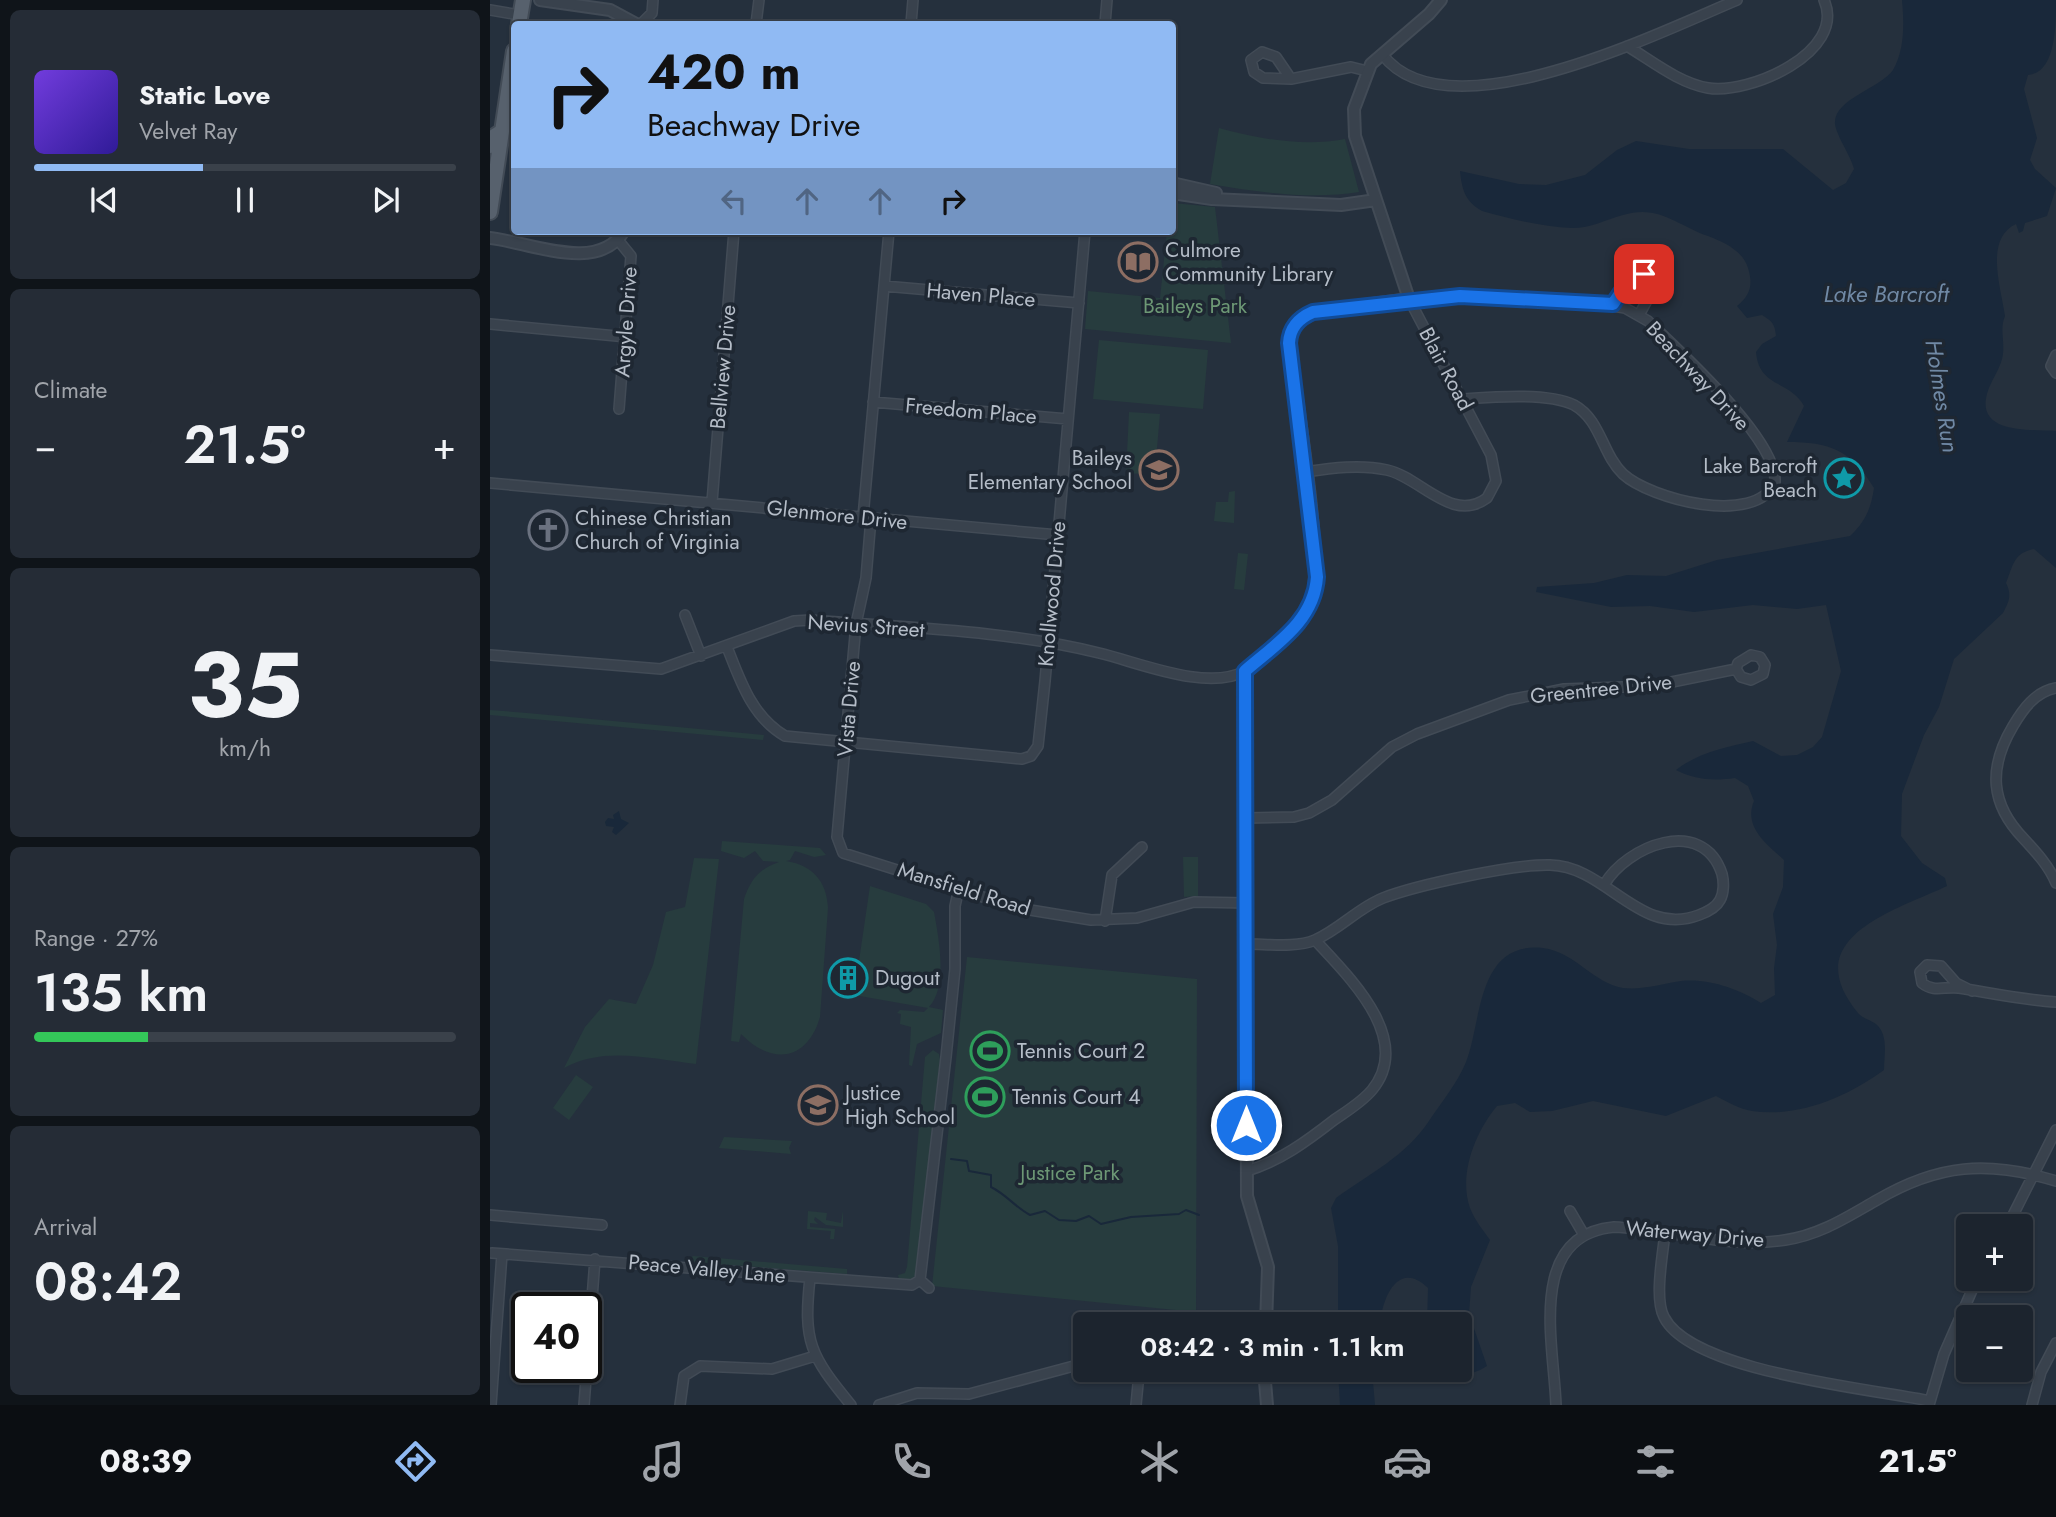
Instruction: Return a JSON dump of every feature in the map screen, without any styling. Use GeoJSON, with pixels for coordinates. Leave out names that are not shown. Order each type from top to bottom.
{"type":"FeatureCollection","features":[{"type":"Feature","properties":{"kind":"main road"},"geometry":{"type":"LineString","coordinates":[[490,212],[511,71]]}},
{"type":"Feature","properties":{"kind":"main road"},"geometry":{"type":"LineString","coordinates":[[490,146],[493,137],[502,131]]}},
{"type":"Feature","properties":{"kind":"street"},"geometry":{"type":"LineString","coordinates":[[540,0],[610,10],[632,21]]}},
{"type":"Feature","properties":{"kind":"street"},"geometry":{"type":"LineString","coordinates":[[643,21],[650,17],[653,0]]}},
{"type":"Feature","properties":{"kind":"street"},"geometry":{"type":"LineString","coordinates":[[756,21],[759,0]]}},
{"type":"Feature","properties":{"kind":"street"},"geometry":{"type":"LineString","coordinates":[[911,21],[913,0]]}},
{"type":"Feature","properties":{"kind":"street"},"geometry":{"type":"LineString","coordinates":[[1105,21],[1107,0]]}},
{"type":"Feature","properties":{"kind":"street","name":"Blair Road"},"geometry":{"type":"LineString","coordinates":[[1305,472],[1361,467],[1385,469],[1405,476],[1451,503],[1475,505],[1491,493],[1496,473],[1491,455],[1409,299],[1353,121],[1356,100],[1367,71],[1441,0]]}},
{"type":"Feature","properties":{"kind":"street"},"geometry":{"type":"LineString","coordinates":[[1382,54],[1400,74],[1418,81],[1495,84],[1536,78],[1627,46],[1737,0]]}},
{"type":"Feature","properties":{"kind":"street"},"geometry":{"type":"LineString","coordinates":[[1627,46],[1696,85],[1719,89],[1743,87],[1778,73],[1818,42],[1828,25],[1825,0]]}},
{"type":"Feature","properties":{"kind":"street"},"geometry":{"type":"LineString","coordinates":[[490,10],[520,13]]}},
{"type":"Feature","properties":{"kind":"street"},"geometry":{"type":"LineString","coordinates":[[1291,79],[1351,67],[1367,71]]}},
{"type":"Feature","properties":{"kind":"street"},"geometry":{"type":"LineString","coordinates":[[1176,184],[1235,199]]}},
{"type":"Feature","properties":{"kind":"street"},"geometry":{"type":"LineString","coordinates":[[1176,194],[1349,205],[1376,200]]}},
{"type":"Feature","properties":{"kind":"street","name":"Bellview Drive"},"geometry":{"type":"LineString","coordinates":[[712,502],[734,235]]}},
{"type":"Feature","properties":{"kind":"street","name":"Vista Drive"},"geometry":{"type":"LineString","coordinates":[[848,855],[840,849],[837,837],[856,624],[866,578],[873,402],[889,235]]}},
{"type":"Feature","properties":{"kind":"street","name":"Knollwood Drive"},"geometry":{"type":"LineString","coordinates":[[846,743],[1022,759],[1034,754],[1038,746],[1085,235]]}},
{"type":"Feature","properties":{"kind":"street"},"geometry":{"type":"LineString","coordinates":[[490,237],[588,253],[621,236]]}},
{"type":"Feature","properties":{"kind":"street","name":"Argyle Drive"},"geometry":{"type":"LineString","coordinates":[[619,409],[631,256],[621,236]]}},
{"type":"Feature","properties":{"kind":"street"},"geometry":{"type":"LineString","coordinates":[[1613,304],[1631,277],[1644,274],[1651,279],[1652,288],[1639,315]]}},
{"type":"Feature","properties":{"kind":"street","name":"Haven Place"},"geometry":{"type":"LineString","coordinates":[[884,286],[1079,303]]}},
{"type":"Feature","properties":{"kind":"street","name":"Beachway Drive"},"geometry":{"type":"LineString","coordinates":[[1245,671],[1295,627],[1314,598],[1317,577],[1289,343],[1295,324],[1313,312],[1409,299],[1460,296],[1613,304],[1639,315],[1725,398],[1758,441],[1775,477],[1772,487],[1760,497],[1720,506],[1694,505],[1626,477],[1609,456],[1590,418],[1576,406],[1558,400],[1462,399]]}},
{"type":"Feature","properties":{"kind":"street"},"geometry":{"type":"LineString","coordinates":[[490,324],[626,337]]}},
{"type":"Feature","properties":{"kind":"street"},"geometry":{"type":"LineString","coordinates":[[2056,355],[2051,366],[2056,373]]}},
{"type":"Feature","properties":{"kind":"street","name":"Freedom Place"},"geometry":{"type":"LineString","coordinates":[[873,402],[1068,419]]}},
{"type":"Feature","properties":{"kind":"street","name":"Glenmore Drive"},"geometry":{"type":"LineString","coordinates":[[490,483],[1058,536]]}},
{"type":"Feature","properties":{"kind":"street"},"geometry":{"type":"LineString","coordinates":[[685,615],[701,656]]}},
{"type":"Feature","properties":{"kind":"street","name":"Nevius Street"},"geometry":{"type":"LineString","coordinates":[[490,655],[650,670],[672,667],[794,621],[856,624],[1048,642],[1184,675],[1230,676],[1245,671]]}},
{"type":"Feature","properties":{"kind":"street"},"geometry":{"type":"LineString","coordinates":[[727,647],[746,694],[775,731],[790,738],[846,743]]}},
{"type":"Feature","properties":{"kind":"street","name":"Greentree Drive"},"geometry":{"type":"LineString","coordinates":[[1247,818],[1294,817],[1309,813],[1332,800],[1392,747],[1417,734],[1509,700],[1564,689],[1652,686],[1736,669]]}},
{"type":"Feature","properties":{"kind":"street"},"geometry":{"type":"LineString","coordinates":[[1245,671],[1247,1171],[1249,1206],[1268,1267],[1266,1312]]}},
{"type":"Feature","properties":{"kind":"street"},"geometry":{"type":"LineString","coordinates":[[2055,877],[2002,812],[1994,785],[2001,749],[2018,718],[2034,698],[2056,688]]}},
{"type":"Feature","properties":{"kind":"street"},"geometry":{"type":"LineString","coordinates":[[1247,943],[1300,944],[1315,940],[1385,898],[1525,866],[1554,865],[1570,868],[1604,885],[1646,914],[1672,921],[1691,918],[1715,906],[1723,889],[1719,866],[1711,855],[1680,841],[1645,847],[1620,865],[1604,885]]}},
{"type":"Feature","properties":{"kind":"street"},"geometry":{"type":"LineString","coordinates":[[1105,921],[1112,875],[1142,848]]}},
{"type":"Feature","properties":{"kind":"street","name":"Mansfield Road"},"geometry":{"type":"LineString","coordinates":[[848,855],[1018,908],[1105,921],[1137,918],[1181,903],[1247,903]]}},
{"type":"Feature","properties":{"kind":"street"},"geometry":{"type":"LineString","coordinates":[[929,1288],[920,1280],[955,969],[955,906],[959,888]]}},
{"type":"Feature","properties":{"kind":"street"},"geometry":{"type":"LineString","coordinates":[[1247,1171],[1282,1157],[1351,1108],[1372,1090],[1386,1064],[1387,1046],[1378,1022],[1315,940]]}},
{"type":"Feature","properties":{"kind":"street"},"geometry":{"type":"LineString","coordinates":[[1972,991],[1956,983],[1941,965],[1927,965],[1920,972],[1922,984],[1927,987],[2056,1002]]}},
{"type":"Feature","properties":{"kind":"street"},"geometry":{"type":"LineString","coordinates":[[2014,1214],[2036,1175],[2056,1130]]}},
{"type":"Feature","properties":{"kind":"street","name":"Waterway Drive"},"geometry":{"type":"LineString","coordinates":[[1584,1235],[1614,1227],[1752,1242],[1785,1240],[1829,1227],[1902,1186],[1946,1169],[1980,1167],[2036,1175],[2056,1181]]}},
{"type":"Feature","properties":{"kind":"street"},"geometry":{"type":"LineString","coordinates":[[1556,1405],[1552,1285],[1566,1251],[1584,1235],[1570,1210]]}},
{"type":"Feature","properties":{"kind":"street"},"geometry":{"type":"LineString","coordinates":[[490,1215],[602,1225]]}},
{"type":"Feature","properties":{"kind":"street"},"geometry":{"type":"LineString","coordinates":[[1665,1232],[1661,1310],[1670,1327],[1693,1345],[1763,1370],[1930,1403],[1944,1354],[1972,1291]]}},
{"type":"Feature","properties":{"kind":"street","name":"Peace Valley Lane"},"geometry":{"type":"LineString","coordinates":[[491,1405],[497,1253],[912,1285],[920,1280]]}},
{"type":"Feature","properties":{"kind":"street"},"geometry":{"type":"LineString","coordinates":[[584,1405],[595,1259]]}},
{"type":"Feature","properties":{"kind":"street"},"geometry":{"type":"LineString","coordinates":[[810,1278],[806,1318],[815,1356],[851,1405]]}},
{"type":"Feature","properties":{"kind":"street"},"geometry":{"type":"LineString","coordinates":[[2032,1405],[2041,1372],[2056,1343]]}},
{"type":"Feature","properties":{"kind":"street"},"geometry":{"type":"LineString","coordinates":[[680,1405],[684,1377],[700,1366],[772,1369],[815,1356]]}},
{"type":"Feature","properties":{"kind":"street"},"geometry":{"type":"LineString","coordinates":[[879,1405],[917,1393],[969,1394],[1073,1366]]}},
{"type":"Feature","properties":{"kind":"street"},"geometry":{"type":"LineString","coordinates":[[1136,1405],[1138,1382]]}},
{"type":"Feature","properties":{"kind":"street"},"geometry":{"type":"LineString","coordinates":[[1265,1382],[1267,1405]]}},
{"type":"Feature","properties":{"kind":"green space"},"geometry":{"type":"Polygon","coordinates":[[[1219,128],[1282,141],[1345,139],[1359,192],[1303,195],[1210,184],[1219,128]]]}},
{"type":"Feature","properties":{"kind":"green space","name":"Baileys Park"},"geometry":{"type":"Polygon","coordinates":[[[1176,203],[1215,207],[1231,343],[1085,329],[1088,291],[1160,298],[1167,235],[1176,235],[1176,203]]]}},
{"type":"Feature","properties":{"kind":"green space"},"geometry":{"type":"Polygon","coordinates":[[[1099,340],[1208,350],[1203,409],[1093,399],[1099,340]]]}},
{"type":"Feature","properties":{"kind":"green space"},"geometry":{"type":"Polygon","coordinates":[[[1129,412],[1160,414],[1157,448],[1151,473],[1126,474],[1129,412]]]}},
{"type":"Feature","properties":{"kind":"green space"},"geometry":{"type":"Polygon","coordinates":[[[1235,491],[1234,523],[1214,521],[1216,502],[1228,502],[1229,492],[1235,491]]]}},
{"type":"Feature","properties":{"kind":"green space"},"geometry":{"type":"Polygon","coordinates":[[[1238,553],[1248,554],[1244,590],[1234,589],[1238,553]]]}},
{"type":"Feature","properties":{"kind":"green space"},"geometry":{"type":"Polygon","coordinates":[[[490,710],[764,735],[763,740],[490,715],[490,710]]]}},
{"type":"Feature","properties":{"kind":"green space"},"geometry":{"type":"Polygon","coordinates":[[[722,841],[820,848],[826,855],[814,857],[795,851],[790,860],[786,861],[803,866],[816,876],[825,890],[828,908],[820,1017],[806,1043],[787,1054],[764,1051],[741,1034],[739,1042],[731,1041],[744,899],[757,876],[779,862],[763,861],[755,851],[744,858],[721,851],[722,841]]]}},
{"type":"Feature","properties":{"kind":"green space"},"geometry":{"type":"Polygon","coordinates":[[[1183,857],[1198,857],[1198,896],[1184,897],[1183,857]]]}},
{"type":"Feature","properties":{"kind":"green space"},"geometry":{"type":"Polygon","coordinates":[[[694,858],[719,859],[696,1064],[645,1057],[612,1056],[595,1057],[564,1068],[585,1027],[609,999],[636,1004],[653,965],[666,912],[685,907],[694,858]]]}},
{"type":"Feature","properties":{"kind":"green space"},"geometry":{"type":"Polygon","coordinates":[[[870,886],[926,904],[934,912],[940,949],[940,975],[935,998],[929,1007],[943,1010],[941,1033],[917,1044],[912,1066],[909,1065],[911,1027],[900,1024],[901,1014],[897,1013],[900,1010],[924,1012],[928,1008],[854,995],[870,886]]]}},
{"type":"Feature","properties":{"kind":"green space","name":"Justice Park"},"geometry":{"type":"Polygon","coordinates":[[[967,957],[1197,979],[1196,1312],[932,1286],[967,957]]]}},
{"type":"Feature","properties":{"kind":"green space"},"geometry":{"type":"Polygon","coordinates":[[[933,1050],[939,1054],[940,1060],[918,1271],[913,1279],[899,1279],[898,1275],[905,1273],[907,1267],[925,1057],[933,1050]]]}},
{"type":"Feature","properties":{"kind":"green space"},"geometry":{"type":"Polygon","coordinates":[[[576,1075],[593,1087],[569,1120],[553,1108],[576,1075]]]}},
{"type":"Feature","properties":{"kind":"green space"},"geometry":{"type":"Polygon","coordinates":[[[724,1137],[792,1141],[789,1148],[791,1154],[719,1148],[724,1137]]]}},
{"type":"Feature","properties":{"kind":"green space"},"geometry":{"type":"Polygon","coordinates":[[[808,1211],[827,1213],[826,1220],[841,1223],[843,1211],[843,1227],[826,1225],[815,1217],[814,1220],[818,1224],[810,1223],[810,1227],[835,1229],[834,1239],[830,1239],[831,1231],[807,1229],[808,1211]]]}},
{"type":"Feature","properties":{"kind":"green space"},"geometry":{"type":"Polygon","coordinates":[[[693,1256],[847,1269],[847,1274],[692,1262],[690,1259],[693,1256]]]}},
{"type":"Feature","properties":{"kind":"water","name":"Lake Barcroft"},"geometry":{"type":"Polygon","coordinates":[[[1902,0],[2056,0],[2055,34],[2049,57],[2037,72],[2028,75],[2024,89],[2037,138],[2030,160],[2035,169],[2056,188],[2047,216],[2025,223],[2023,231],[2019,233],[2016,224],[2006,231],[2000,241],[1997,265],[2005,316],[2003,353],[1988,390],[1986,407],[1990,417],[2008,427],[2056,431],[2056,568],[2034,549],[2022,554],[2015,561],[2006,583],[2009,595],[2003,613],[1954,659],[1939,707],[1924,735],[1902,794],[1901,836],[1922,863],[1945,878],[1947,886],[1879,917],[1859,931],[1845,946],[1838,965],[1842,987],[1858,1013],[1876,1024],[1883,1034],[1884,1070],[1838,1097],[1787,1111],[1747,1110],[1716,1096],[1666,1116],[1593,1101],[1552,1111],[1530,1112],[1515,1103],[1497,1106],[1476,1140],[1466,1181],[1470,1208],[1490,1240],[1471,1287],[1469,1312],[1427,1312],[1428,1288],[1417,1280],[1408,1278],[1393,1285],[1382,1312],[1338,1312],[1338,1246],[1331,1208],[1336,1198],[1398,1154],[1420,1133],[1454,1085],[1466,1062],[1485,987],[1493,970],[1505,957],[1521,949],[1543,948],[1565,955],[1602,980],[1623,988],[1702,981],[1743,993],[1761,1003],[1775,995],[1777,945],[1773,914],[1783,887],[1784,860],[1754,827],[1751,810],[1754,801],[1748,786],[1735,778],[1705,779],[1676,770],[1703,755],[1753,741],[1781,756],[1797,755],[1813,747],[1822,737],[1841,671],[1826,605],[1797,609],[1753,605],[1694,612],[1650,606],[1611,607],[1536,592],[1537,587],[1594,583],[1627,575],[1666,576],[1717,560],[1850,536],[1866,515],[1874,488],[1857,465],[1838,451],[1815,444],[1787,442],[1804,406],[1791,392],[1769,378],[1758,364],[1756,352],[1762,344],[1776,336],[1775,328],[1771,321],[1762,315],[1747,318],[1737,306],[1750,289],[1750,279],[1746,262],[1732,248],[1668,218],[1647,212],[1636,212],[1572,228],[1515,220],[1482,211],[1465,194],[1460,171],[1519,184],[1546,185],[1585,175],[1617,150],[1636,141],[1689,149],[1783,149],[1833,190],[1846,183],[1854,169],[1836,129],[1836,115],[1849,101],[1879,83],[1893,70],[1902,45],[1902,0]]]}},
{"type":"Feature","properties":{"kind":"water"},"geometry":{"type":"Polygon","coordinates":[[[619,811],[621,819],[629,823],[616,835],[612,832],[614,827],[606,826],[605,822],[608,818],[614,819],[613,815],[619,811]]]}},
{"type":"Feature","properties":{"kind":"water","name":"Lake Barcroft"},"geometry":{"type":"Polygon","coordinates":[[[1472,1323],[1487,1366],[1472,1373],[1472,1323]]]}},
{"type":"Feature","properties":{"kind":"water"},"geometry":{"type":"Polygon","coordinates":[[[1339,1382],[1373,1382],[1375,1405],[1340,1405],[1339,1382]]]}},
{"type":"Feature","properties":{"kind":"waterway"},"geometry":{"type":"LineString","coordinates":[[951,1159],[967,1161],[969,1171],[991,1175],[991,1187],[1030,1215],[1045,1211],[1059,1220],[1076,1221],[1089,1216],[1101,1224],[1131,1217],[1179,1214],[1186,1210],[1199,1215]]}},
{"type":"Feature","properties":{"kind":"place","name":"Culmore Community Library"},"geometry":{"type":"Point","coordinates":[1138,262]}},
{"type":"Feature","properties":{"kind":"place","name":"Baileys Elementary School"},"geometry":{"type":"Point","coordinates":[1159,470]}},
{"type":"Feature","properties":{"kind":"place","name":"Lake Barcroft Beach"},"geometry":{"type":"Point","coordinates":[1844,478]}},
{"type":"Feature","properties":{"kind":"place","name":"Chinese Christian Church of Virginia"},"geometry":{"type":"Point","coordinates":[548,530]}},
{"type":"Feature","properties":{"kind":"place","name":"Dugout"},"geometry":{"type":"Point","coordinates":[848,978]}},
{"type":"Feature","properties":{"kind":"place","name":"Tennis Court 2"},"geometry":{"type":"Point","coordinates":[990,1051]}},
{"type":"Feature","properties":{"kind":"place","name":"Tennis Court 4"},"geometry":{"type":"Point","coordinates":[985,1097]}},
{"type":"Feature","properties":{"kind":"place","name":"Justice High School"},"geometry":{"type":"Point","coordinates":[818,1105]}},
{"type":"Feature","properties":{"kind":"route"},"geometry":{"type":"LineString","coordinates":[[1246,1125],[1245,671],[1303,618],[1314,598],[1317,577],[1289,343],[1292,330],[1300,319],[1313,312],[1443,296],[1613,304],[1631,277],[1644,274]]}},
{"type":"Feature","properties":{"kind":"water label","name":"Holmes Run"},"geometry":{"type":"Point","coordinates":[1942,396]}}]}
